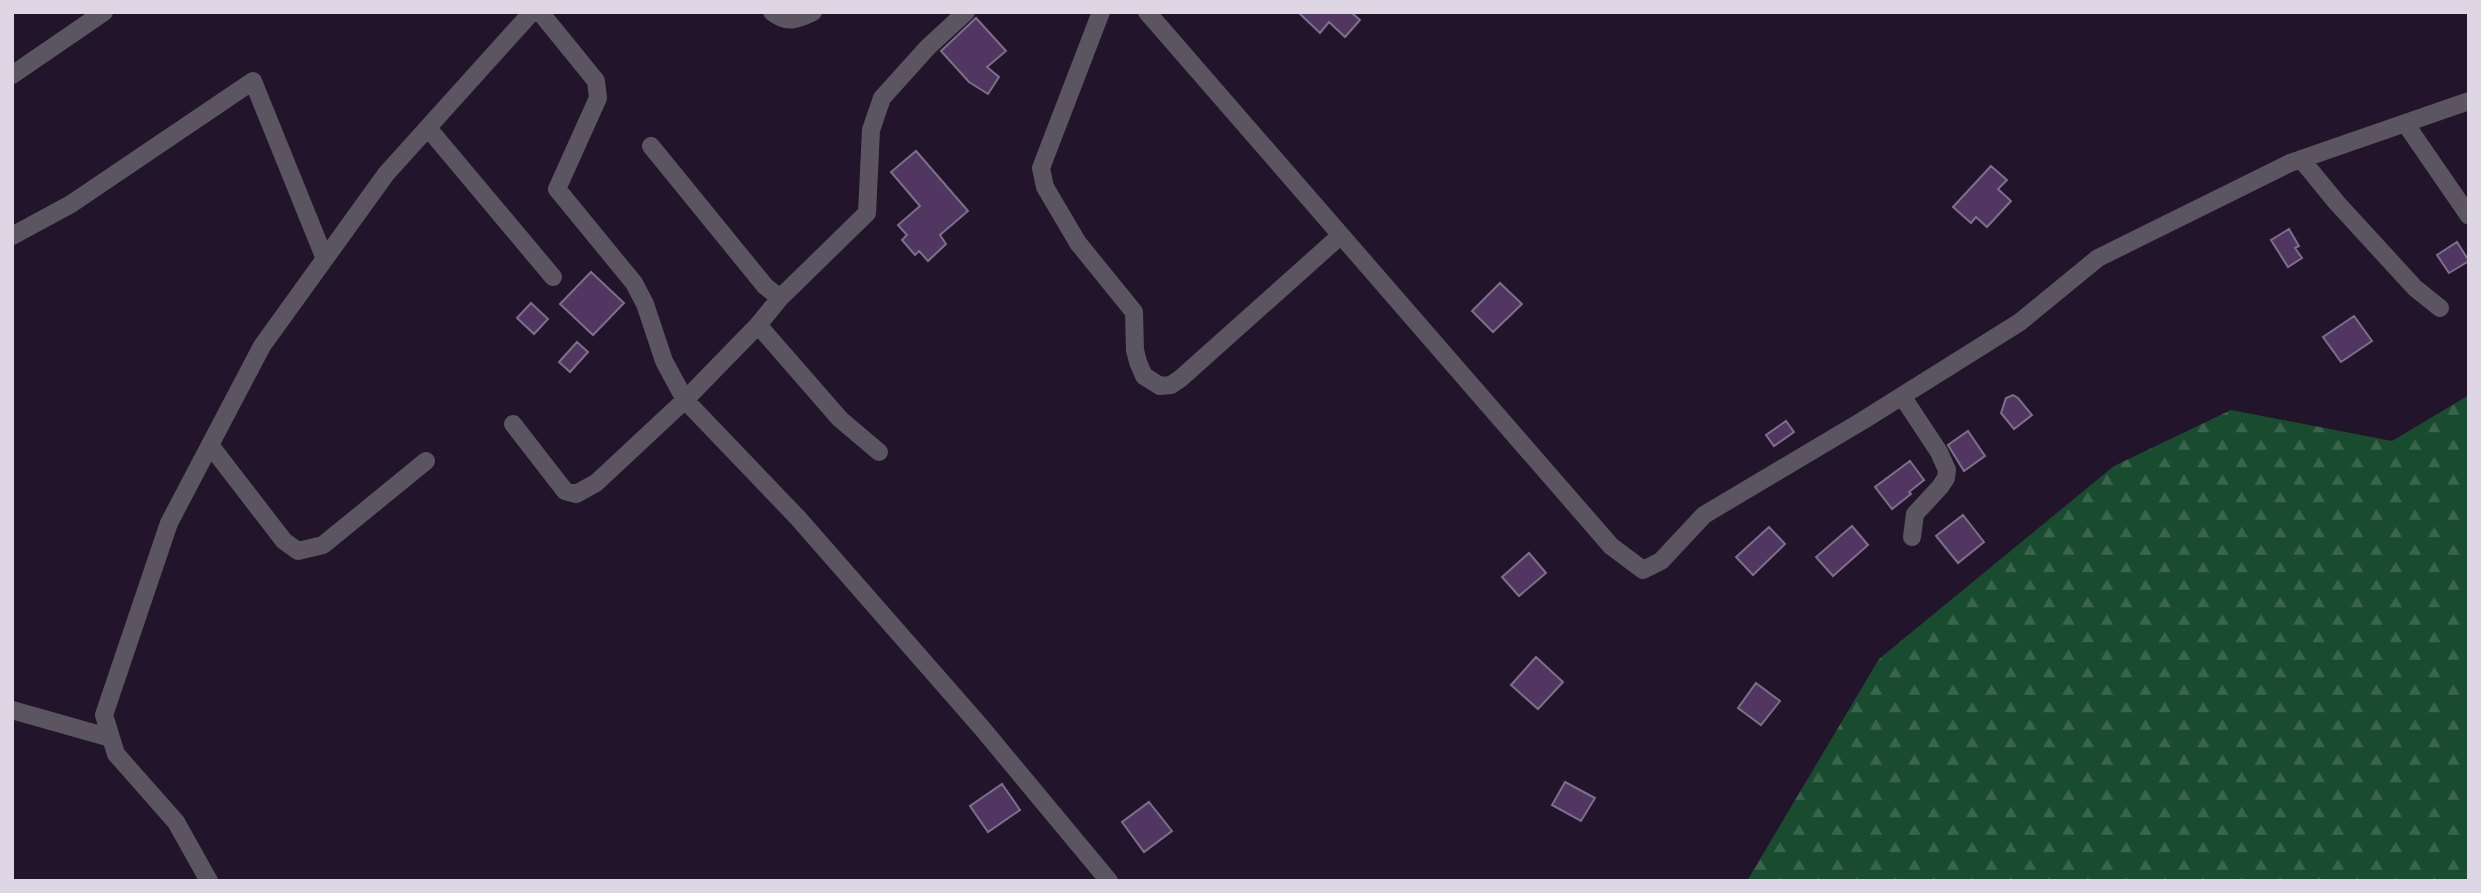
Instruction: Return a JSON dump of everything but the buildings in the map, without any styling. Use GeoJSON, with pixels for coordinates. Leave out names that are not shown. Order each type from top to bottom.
{"type":"FeatureCollection","features":[{"type":"Feature","properties":{"kind":"street"},"geometry":{"type":"LineString","coordinates":[[12,75],[104,12]]}},
{"type":"Feature","properties":{"kind":"street"},"geometry":{"type":"LineString","coordinates":[[209,881],[176,822],[116,754],[104,715],[169,523],[262,346],[386,173],[532,12]]}},
{"type":"Feature","properties":{"kind":"street"},"geometry":{"type":"LineString","coordinates":[[540,12],[596,81],[598,98],[557,189],[634,283],[645,304],[664,361],[685,400],[807,529],[981,727],[1109,881]]}},
{"type":"Feature","properties":{"kind":"street"},"geometry":{"type":"LineString","coordinates":[[772,12],[781,19],[792,21],[813,12]]}},
{"type":"Feature","properties":{"kind":"street"},"geometry":{"type":"LineString","coordinates":[[513,424],[565,491],[576,494],[596,483],[685,400],[758,325],[780,298],[867,213],[871,130],[881,98],[928,47],[966,12]]}},
{"type":"Feature","properties":{"kind":"street"},"geometry":{"type":"LineString","coordinates":[[1101,12],[1041,168],[1045,187],[1078,243],[1134,312],[1135,350],[1144,376],[1160,386],[1180,379],[1340,236]]}},
{"type":"Feature","properties":{"kind":"street"},"geometry":{"type":"LineString","coordinates":[[1147,12],[1611,546],[1643,570],[1661,561],[1704,515],[2020,322],[2098,258],[2301,159],[2469,101]]}},
{"type":"Feature","properties":{"kind":"street"},"geometry":{"type":"LineString","coordinates":[[12,236],[71,204],[253,81],[325,259]]}},
{"type":"Feature","properties":{"kind":"street"},"geometry":{"type":"LineString","coordinates":[[2406,123],[2469,216]]}},
{"type":"Feature","properties":{"kind":"street"},"geometry":{"type":"LineString","coordinates":[[428,128],[553,277]]}},
{"type":"Feature","properties":{"kind":"street"},"geometry":{"type":"LineString","coordinates":[[652,146],[765,286],[780,298]]}},
{"type":"Feature","properties":{"kind":"street"},"geometry":{"type":"LineString","coordinates":[[2301,159],[2337,203],[2416,288],[2440,308]]}},
{"type":"Feature","properties":{"kind":"street"},"geometry":{"type":"LineString","coordinates":[[758,325],[840,419],[879,452]]}},
{"type":"Feature","properties":{"kind":"street"},"geometry":{"type":"LineString","coordinates":[[1902,396],[1939,452],[1947,470],[1940,487],[1915,514],[1912,537]]}},
{"type":"Feature","properties":{"kind":"street"},"geometry":{"type":"LineString","coordinates":[[210,445],[284,541],[298,551],[323,545],[426,461]]}},
{"type":"Feature","properties":{"kind":"street"},"geometry":{"type":"LineString","coordinates":[[12,710],[111,738]]}},
{"type":"Feature","properties":{"kind":"green space"},"geometry":{"type":"Polygon","coordinates":[[[2469,395],[2469,881],[1747,881],[1879,659],[2114,466],[2231,410],[2392,441],[2469,395]]]}}]}
